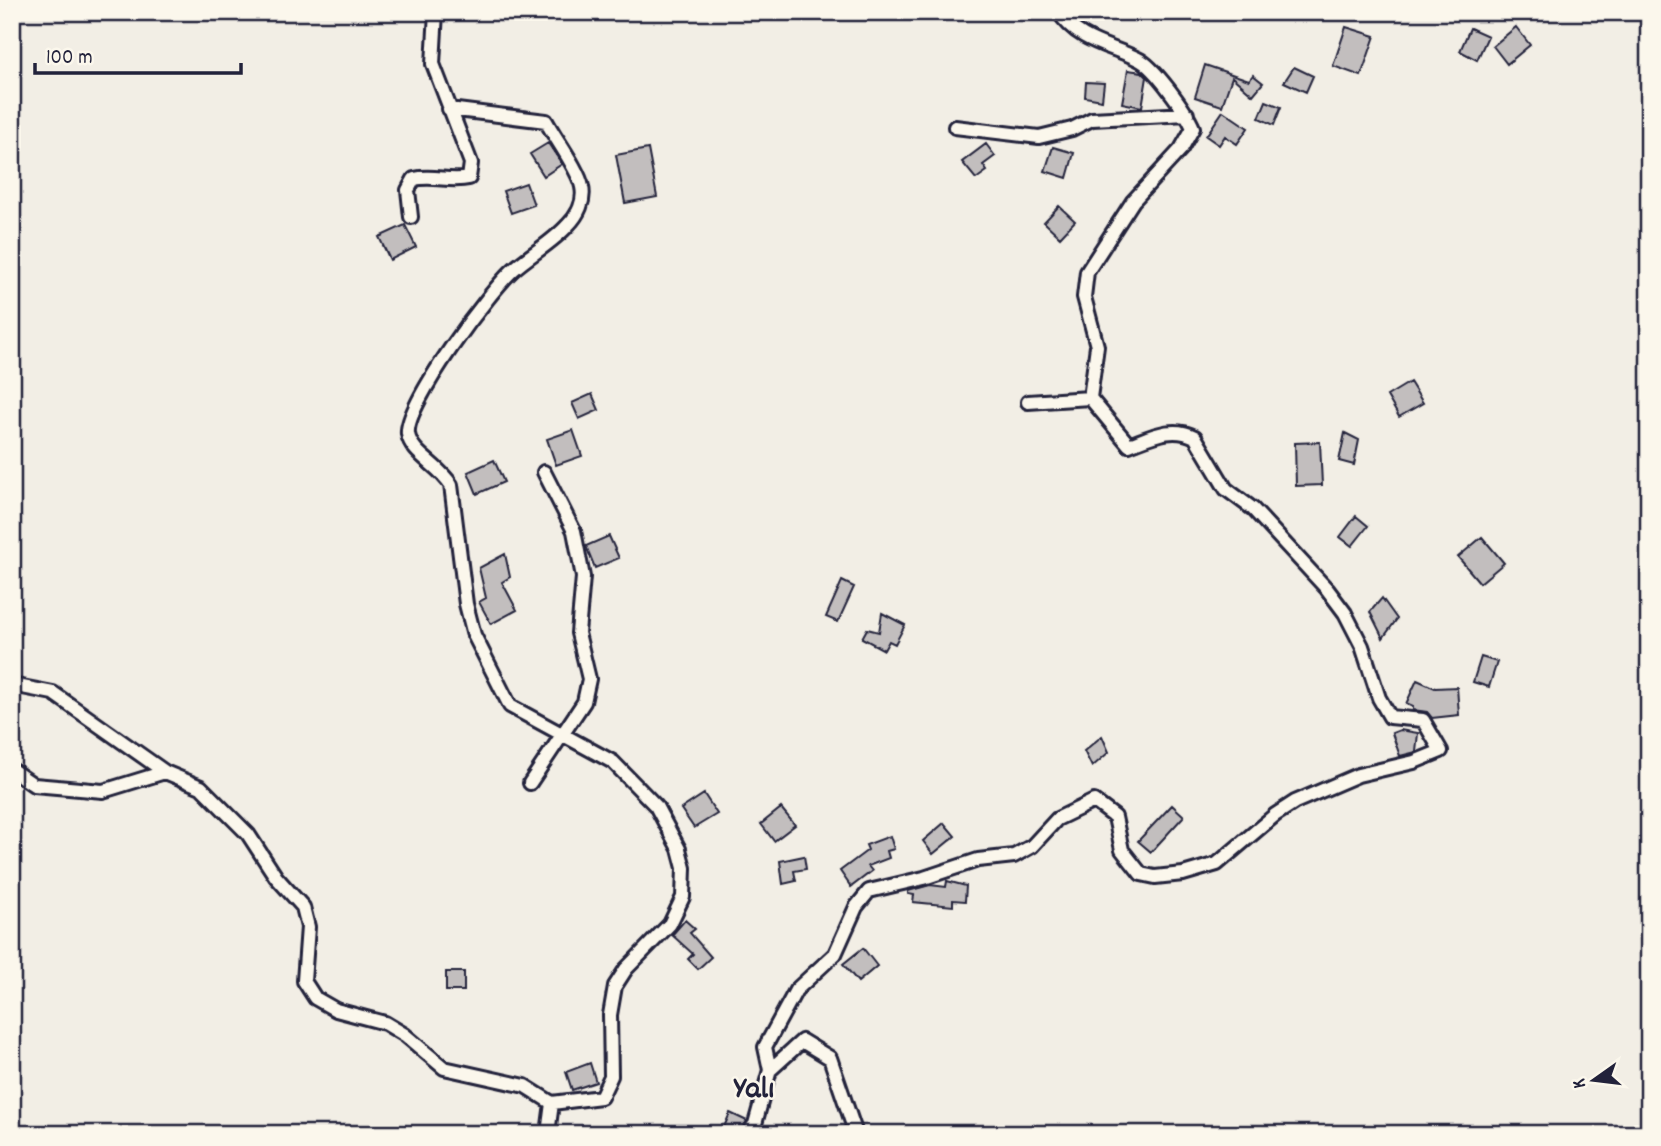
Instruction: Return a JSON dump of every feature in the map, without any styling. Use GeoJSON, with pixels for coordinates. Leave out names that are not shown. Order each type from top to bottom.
{"type":"FeatureCollection","features":[{"type":"Feature","properties":{"kind":"street"},"geometry":{"type":"LineString","coordinates":[[411,217],[408,190],[414,179],[430,176],[458,180],[469,178],[471,163],[433,64],[436,12]]}},
{"type":"Feature","properties":{"kind":"street"},"geometry":{"type":"LineString","coordinates":[[748,1134],[755,1124],[770,1070],[765,1047],[796,990],[835,954],[856,907],[869,891],[924,878],[978,860],[1014,856],[1032,846],[1058,819],[1094,800],[1115,817],[1122,850],[1141,874],[1155,877],[1183,874],[1217,864],[1275,815],[1295,802],[1358,775],[1414,762],[1441,751],[1423,720],[1390,717],[1379,698],[1362,646],[1345,614],[1327,589],[1252,509],[1226,489],[1195,437],[1186,432],[1168,431],[1129,445],[1090,398],[1097,346],[1084,297],[1087,272],[1133,201],[1181,149],[1193,128],[1187,114],[1142,60],[1093,42],[1067,26],[1059,12]]}},
{"type":"Feature","properties":{"kind":"street"},"geometry":{"type":"LineString","coordinates":[[12,685],[53,693],[165,772],[201,787],[247,834],[276,877],[303,907],[308,927],[304,981],[315,998],[336,1010],[385,1023],[405,1035],[444,1068],[525,1086],[552,1103],[601,1097],[611,1076],[610,1015],[615,986],[626,969],[670,924],[683,897],[684,868],[679,849],[656,806],[614,762],[510,706],[474,635],[467,604],[451,485],[442,470],[414,450],[407,432],[411,416],[435,373],[469,323],[512,270],[568,226],[581,208],[582,186],[546,121],[449,109]]}},
{"type":"Feature","properties":{"kind":"street"},"geometry":{"type":"LineString","coordinates":[[956,127],[1039,137],[1072,129],[1091,119],[1187,114]]}},
{"type":"Feature","properties":{"kind":"street"},"geometry":{"type":"LineString","coordinates":[[1028,402],[1090,398]]}},
{"type":"Feature","properties":{"kind":"street"},"geometry":{"type":"LineString","coordinates":[[530,783],[584,702],[589,679],[578,632],[583,577],[574,531],[544,472]]}},
{"type":"Feature","properties":{"kind":"street"},"geometry":{"type":"LineString","coordinates":[[12,770],[34,785],[103,791],[165,772]]}},
{"type":"Feature","properties":{"kind":"street"},"geometry":{"type":"LineString","coordinates":[[770,1070],[802,1041],[830,1058],[856,1134]]}},
{"type":"Feature","properties":{"kind":"street"},"geometry":{"type":"LineString","coordinates":[[552,1103],[549,1126],[553,1134]]}},
{"type":"Feature","properties":{"kind":"building"},"geometry":{"type":"Polygon","coordinates":[[[1346,27],[1375,36],[1361,76],[1333,66],[1346,27]]]}},
{"type":"Feature","properties":{"kind":"building"},"geometry":{"type":"Polygon","coordinates":[[[1516,27],[1530,45],[1507,64],[1493,46],[1516,27]]]}},
{"type":"Feature","properties":{"kind":"building"},"geometry":{"type":"Polygon","coordinates":[[[1470,28],[1488,36],[1477,60],[1460,51],[1470,28]]]}},
{"type":"Feature","properties":{"kind":"building"},"geometry":{"type":"Polygon","coordinates":[[[1205,65],[1249,80],[1253,75],[1263,83],[1253,95],[1232,77],[1222,106],[1195,97],[1205,65]]]}},
{"type":"Feature","properties":{"kind":"building"},"geometry":{"type":"Polygon","coordinates":[[[1294,67],[1313,76],[1306,92],[1284,82],[1294,67]]]}},
{"type":"Feature","properties":{"kind":"building"},"geometry":{"type":"Polygon","coordinates":[[[1128,70],[1142,72],[1147,77],[1142,107],[1122,103],[1128,70]]]}},
{"type":"Feature","properties":{"kind":"building"},"geometry":{"type":"Polygon","coordinates":[[[1086,82],[1104,83],[1102,100],[1085,97],[1086,82]]]}},
{"type":"Feature","properties":{"kind":"building"},"geometry":{"type":"Polygon","coordinates":[[[1266,101],[1281,107],[1274,125],[1259,118],[1266,101]]]}},
{"type":"Feature","properties":{"kind":"building"},"geometry":{"type":"Polygon","coordinates":[[[1223,111],[1248,128],[1237,144],[1225,136],[1219,145],[1206,136],[1223,111]]]}},
{"type":"Feature","properties":{"kind":"building"},"geometry":{"type":"Polygon","coordinates":[[[548,143],[562,164],[544,176],[530,154],[548,143]]]}},
{"type":"Feature","properties":{"kind":"building"},"geometry":{"type":"Polygon","coordinates":[[[986,144],[995,156],[983,165],[987,171],[976,179],[962,162],[986,144]]]}},
{"type":"Feature","properties":{"kind":"building"},"geometry":{"type":"Polygon","coordinates":[[[1053,147],[1074,153],[1067,178],[1045,171],[1053,147]]]}},
{"type":"Feature","properties":{"kind":"building"},"geometry":{"type":"Polygon","coordinates":[[[648,149],[657,197],[625,203],[616,155],[648,149]]]}},
{"type":"Feature","properties":{"kind":"building"},"geometry":{"type":"Polygon","coordinates":[[[526,183],[534,205],[511,213],[503,191],[526,183]]]}},
{"type":"Feature","properties":{"kind":"building"},"geometry":{"type":"Polygon","coordinates":[[[1059,206],[1075,221],[1060,237],[1044,222],[1059,206]]]}},
{"type":"Feature","properties":{"kind":"building"},"geometry":{"type":"Polygon","coordinates":[[[405,225],[416,247],[390,260],[379,237],[405,225]]]}},
{"type":"Feature","properties":{"kind":"building"},"geometry":{"type":"Polygon","coordinates":[[[1410,382],[1423,403],[1399,417],[1387,396],[1410,382]]]}},
{"type":"Feature","properties":{"kind":"building"},"geometry":{"type":"Polygon","coordinates":[[[592,394],[599,410],[579,419],[572,403],[592,394]]]}},
{"type":"Feature","properties":{"kind":"building"},"geometry":{"type":"Polygon","coordinates":[[[573,430],[582,456],[556,465],[547,439],[573,430]]]}},
{"type":"Feature","properties":{"kind":"building"},"geometry":{"type":"Polygon","coordinates":[[[1345,433],[1359,440],[1354,465],[1339,461],[1345,433]]]}},
{"type":"Feature","properties":{"kind":"building"},"geometry":{"type":"Polygon","coordinates":[[[1320,442],[1322,485],[1296,486],[1295,443],[1320,442]]]}},
{"type":"Feature","properties":{"kind":"building"},"geometry":{"type":"Polygon","coordinates":[[[494,460],[504,482],[477,494],[468,472],[494,460]]]}},
{"type":"Feature","properties":{"kind":"building"},"geometry":{"type":"Polygon","coordinates":[[[1356,516],[1368,526],[1352,546],[1340,537],[1356,516]]]}},
{"type":"Feature","properties":{"kind":"building"},"geometry":{"type":"Polygon","coordinates":[[[609,536],[619,558],[595,568],[586,546],[609,536]]]}},
{"type":"Feature","properties":{"kind":"building"},"geometry":{"type":"Polygon","coordinates":[[[1482,537],[1504,563],[1480,583],[1458,557],[1482,537]]]}},
{"type":"Feature","properties":{"kind":"building"},"geometry":{"type":"Polygon","coordinates":[[[505,554],[510,577],[502,582],[517,610],[491,624],[479,602],[486,598],[479,568],[505,554]]]}},
{"type":"Feature","properties":{"kind":"building"},"geometry":{"type":"Polygon","coordinates":[[[842,581],[854,587],[838,622],[826,617],[842,581]]]}},
{"type":"Feature","properties":{"kind":"building"},"geometry":{"type":"Polygon","coordinates":[[[1382,598],[1397,619],[1383,638],[1370,612],[1382,598]]]}},
{"type":"Feature","properties":{"kind":"building"},"geometry":{"type":"Polygon","coordinates":[[[882,613],[905,625],[895,644],[889,641],[884,650],[862,638],[867,629],[879,632],[882,613]]]}},
{"type":"Feature","properties":{"kind":"building"},"geometry":{"type":"Polygon","coordinates":[[[1481,657],[1497,662],[1489,687],[1473,682],[1481,657]]]}},
{"type":"Feature","properties":{"kind":"building"},"geometry":{"type":"Polygon","coordinates":[[[1417,680],[1435,688],[1457,687],[1459,715],[1432,718],[1427,712],[1413,710],[1413,707],[1406,704],[1417,680]]]}},
{"type":"Feature","properties":{"kind":"building"},"geometry":{"type":"Polygon","coordinates":[[[1400,730],[1418,733],[1416,752],[1400,756],[1392,733],[1400,730]]]}},
{"type":"Feature","properties":{"kind":"building"},"geometry":{"type":"Polygon","coordinates":[[[1102,736],[1109,752],[1092,767],[1084,751],[1102,736]]]}},
{"type":"Feature","properties":{"kind":"building"},"geometry":{"type":"Polygon","coordinates":[[[704,794],[717,814],[694,828],[681,809],[704,794]]]}},
{"type":"Feature","properties":{"kind":"building"},"geometry":{"type":"Polygon","coordinates":[[[1172,805],[1184,816],[1151,852],[1138,841],[1172,805]]]}},
{"type":"Feature","properties":{"kind":"building"},"geometry":{"type":"Polygon","coordinates":[[[781,808],[795,825],[774,841],[761,824],[781,808]]]}},
{"type":"Feature","properties":{"kind":"building"},"geometry":{"type":"Polygon","coordinates":[[[944,823],[955,836],[933,854],[923,841],[944,823]]]}},
{"type":"Feature","properties":{"kind":"building"},"geometry":{"type":"Polygon","coordinates":[[[890,836],[894,849],[887,851],[889,858],[868,866],[872,871],[851,887],[840,871],[868,850],[866,845],[890,836]]]}},
{"type":"Feature","properties":{"kind":"building"},"geometry":{"type":"Polygon","coordinates":[[[804,856],[806,869],[794,871],[796,881],[783,884],[780,861],[804,856]]]}},
{"type":"Feature","properties":{"kind":"building"},"geometry":{"type":"Polygon","coordinates":[[[947,881],[966,886],[965,901],[953,900],[953,906],[913,902],[914,895],[908,894],[908,891],[930,885],[946,887],[947,881]]]}},
{"type":"Feature","properties":{"kind":"building"},"geometry":{"type":"Polygon","coordinates":[[[685,920],[695,929],[690,933],[711,957],[698,969],[688,959],[693,954],[672,935],[685,920]]]}},
{"type":"Feature","properties":{"kind":"building"},"geometry":{"type":"Polygon","coordinates":[[[863,948],[877,966],[858,982],[843,964],[863,948]]]}},
{"type":"Feature","properties":{"kind":"building"},"geometry":{"type":"Polygon","coordinates":[[[446,972],[464,972],[464,991],[446,991],[446,972]]]}},
{"type":"Feature","properties":{"kind":"building"},"geometry":{"type":"Polygon","coordinates":[[[590,1063],[596,1082],[572,1090],[566,1072],[590,1063]]]}},
{"type":"Feature","properties":{"kind":"building"},"geometry":{"type":"Polygon","coordinates":[[[730,1113],[747,1121],[739,1134],[721,1134],[730,1113]]]}},
{"type":"Feature","properties":{"kind":"district","name":"Yalı"},"geometry":{"type":"Point","coordinates":[754,1086]}}]}
